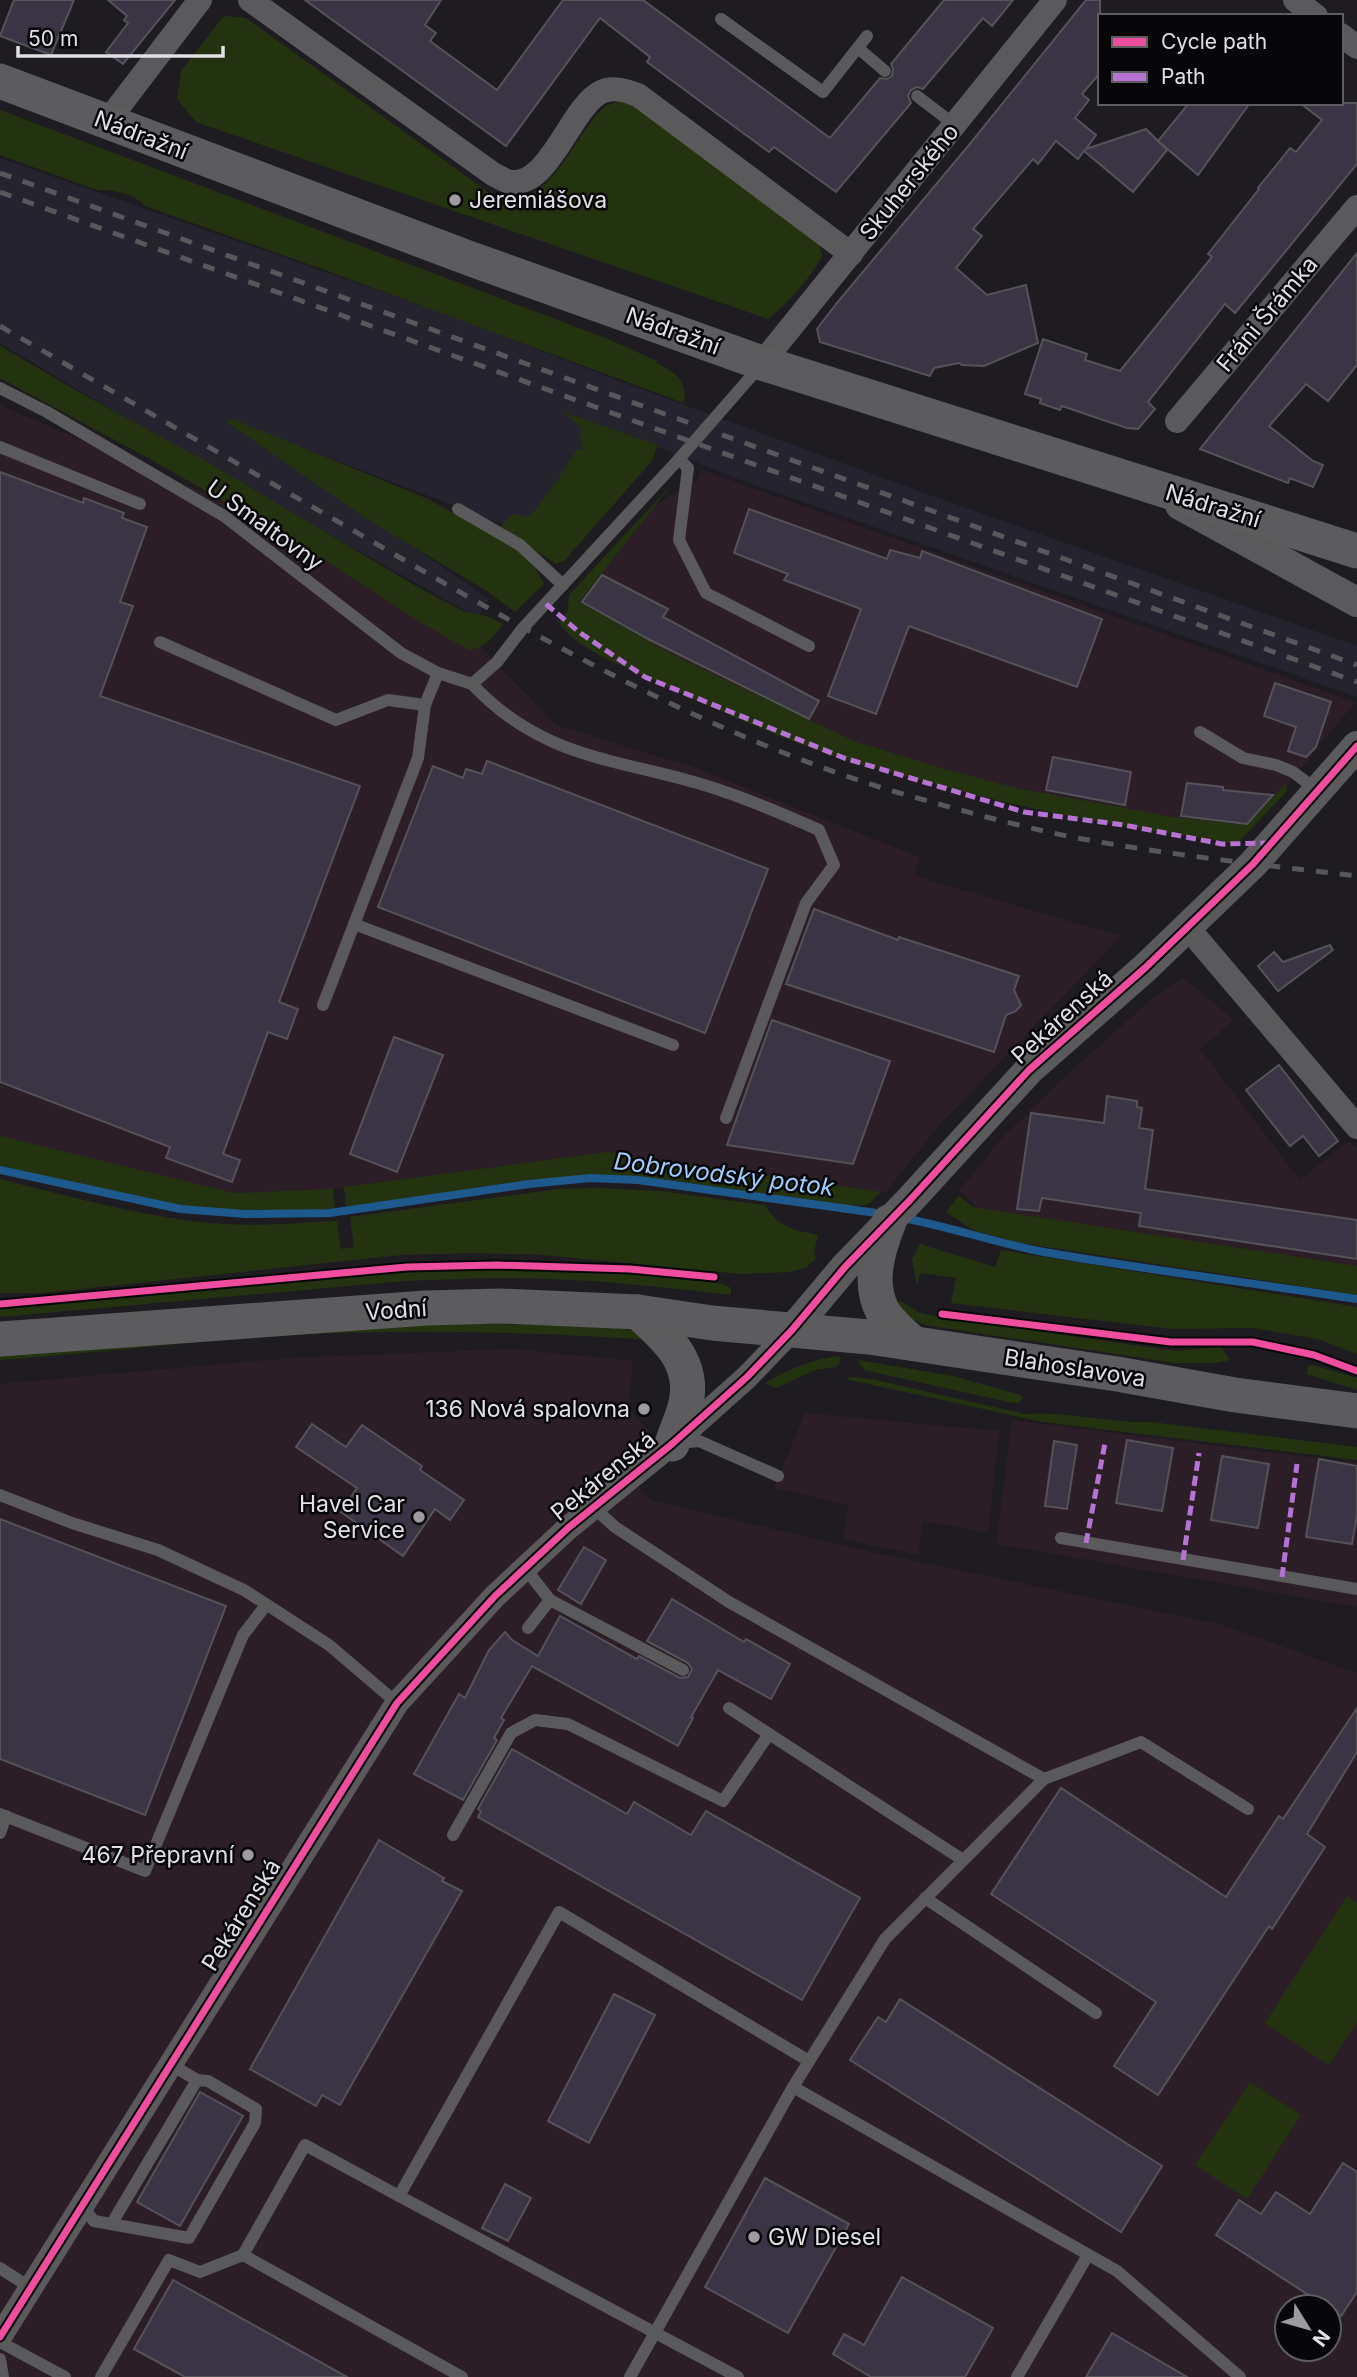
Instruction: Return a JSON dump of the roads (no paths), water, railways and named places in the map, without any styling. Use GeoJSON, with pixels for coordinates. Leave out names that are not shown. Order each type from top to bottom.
{"type":"FeatureCollection","features":[{"type":"Feature","properties":{"kind":"main road","name":"Nádražní"},"geometry":{"type":"LineString","coordinates":[[0,81],[471,259],[762,363],[1357,551]]}},
{"type":"Feature","properties":{"kind":"main road"},"geometry":{"type":"LineString","coordinates":[[886,1230],[875,1274],[882,1310],[913,1343]]}},
{"type":"Feature","properties":{"kind":"main road","name":"Vodní"},"geometry":{"type":"LineString","coordinates":[[0,1339],[426,1308],[500,1306],[638,1312],[792,1330]]}},
{"type":"Feature","properties":{"kind":"main road"},"geometry":{"type":"LineString","coordinates":[[638,1312],[670,1342],[682,1359],[687,1386],[686,1402],[672,1444]]}},
{"type":"Feature","properties":{"kind":"main road","name":"Blahoslavova"},"geometry":{"type":"LineString","coordinates":[[792,1330],[913,1343],[1235,1395],[1357,1411]]}},
{"type":"Feature","properties":{"kind":"street"},"geometry":{"type":"LineString","coordinates":[[107,122],[200,0]]}},
{"type":"Feature","properties":{"kind":"street"},"geometry":{"type":"LineString","coordinates":[[250,0],[492,174],[509,182],[526,180],[540,171],[586,104],[602,91],[621,89],[638,95],[851,254]]}},
{"type":"Feature","properties":{"kind":"street","name":"Skuherského"},"geometry":{"type":"LineString","coordinates":[[762,363],[1055,0]]}},
{"type":"Feature","properties":{"kind":"street"},"geometry":{"type":"LineString","coordinates":[[1295,0],[1313,14]]}},
{"type":"Feature","properties":{"kind":"street","name":"Fráni Šrámka"},"geometry":{"type":"LineString","coordinates":[[1177,421],[1357,207]]}},
{"type":"Feature","properties":{"kind":"street"},"geometry":{"type":"LineString","coordinates":[[1137,482],[1357,602]]}},
{"type":"Feature","properties":{"kind":"street","name":"Pekárenská"},"geometry":{"type":"LineString","coordinates":[[0,2337],[397,1703],[495,1596],[525,1568],[747,1377],[886,1230],[1029,1070],[1188,928],[1253,864],[1352,749]]}},
{"type":"Feature","properties":{"kind":"street"},"geometry":{"type":"LineString","coordinates":[[1188,928],[1357,1127]]}},
{"type":"Feature","properties":{"kind":"lane"},"geometry":{"type":"LineString","coordinates":[[720,19],[823,92],[867,36]]}},
{"type":"Feature","properties":{"kind":"lane"},"geometry":{"type":"LineString","coordinates":[[858,48],[886,71]]}},
{"type":"Feature","properties":{"kind":"lane"},"geometry":{"type":"LineString","coordinates":[[917,96],[955,125]]}},
{"type":"Feature","properties":{"kind":"lane"},"geometry":{"type":"LineString","coordinates":[[726,1118],[806,903],[834,865],[819,830],[756,802],[701,784],[595,759],[544,739],[492,706],[472,684],[497,662],[523,628],[679,459],[762,363]]}},
{"type":"Feature","properties":{"kind":"lane","name":"U Smaltovny"},"geometry":{"type":"LineString","coordinates":[[0,388],[47,412],[224,516],[401,653],[438,673],[472,684]]}},
{"type":"Feature","properties":{"kind":"lane"},"geometry":{"type":"LineString","coordinates":[[0,447],[140,504]]}},
{"type":"Feature","properties":{"kind":"lane"},"geometry":{"type":"LineString","coordinates":[[679,459],[688,468],[679,540],[706,593],[809,646]]}},
{"type":"Feature","properties":{"kind":"lane"},"geometry":{"type":"LineString","coordinates":[[458,509],[520,545],[563,585]]}},
{"type":"Feature","properties":{"kind":"lane"},"geometry":{"type":"LineString","coordinates":[[160,642],[336,720],[387,700],[425,705]]}},
{"type":"Feature","properties":{"kind":"lane"},"geometry":{"type":"LineString","coordinates":[[323,1005],[418,758],[425,705],[438,673]]}},
{"type":"Feature","properties":{"kind":"lane"},"geometry":{"type":"LineString","coordinates":[[1200,732],[1243,758],[1276,765],[1293,772],[1317,791]]}},
{"type":"Feature","properties":{"kind":"lane"},"geometry":{"type":"LineString","coordinates":[[354,924],[673,1045]]}},
{"type":"Feature","properties":{"kind":"lane"},"geometry":{"type":"LineString","coordinates":[[672,1444],[699,1441],[778,1476]]}},
{"type":"Feature","properties":{"kind":"lane"},"geometry":{"type":"LineString","coordinates":[[0,1495],[72,1523],[158,1550],[244,1590],[329,1645],[397,1703]]}},
{"type":"Feature","properties":{"kind":"lane"},"geometry":{"type":"LineString","coordinates":[[593,1507],[615,1527],[729,1602],[1044,1779]]}},
{"type":"Feature","properties":{"kind":"lane"},"geometry":{"type":"LineString","coordinates":[[1061,1538],[1357,1589]]}},
{"type":"Feature","properties":{"kind":"lane"},"geometry":{"type":"LineString","coordinates":[[525,1568],[550,1600],[683,1670]]}},
{"type":"Feature","properties":{"kind":"lane"},"geometry":{"type":"LineString","coordinates":[[528,1628],[550,1600]]}},
{"type":"Feature","properties":{"kind":"lane"},"geometry":{"type":"LineString","coordinates":[[0,1833],[3,1815],[145,1871],[243,1634],[266,1605]]}},
{"type":"Feature","properties":{"kind":"lane"},"geometry":{"type":"LineString","coordinates":[[729,1708],[963,1860]]}},
{"type":"Feature","properties":{"kind":"lane"},"geometry":{"type":"LineString","coordinates":[[453,1835],[511,1733],[535,1720],[568,1724],[723,1801],[769,1734]]}},
{"type":"Feature","properties":{"kind":"lane"},"geometry":{"type":"LineString","coordinates":[[630,2377],[793,2087],[885,1939],[1044,1779],[1141,1742],[1248,1809]]}},
{"type":"Feature","properties":{"kind":"lane"},"geometry":{"type":"LineString","coordinates":[[925,1898],[1096,2012]]}},
{"type":"Feature","properties":{"kind":"lane"},"geometry":{"type":"LineString","coordinates":[[399,2196],[559,1912],[809,2061]]}},
{"type":"Feature","properties":{"kind":"lane"},"geometry":{"type":"LineString","coordinates":[[82,2206],[94,2221],[189,2238],[255,2123],[256,2109],[208,2081],[197,2080],[170,2064]]}},
{"type":"Feature","properties":{"kind":"lane"},"geometry":{"type":"LineString","coordinates":[[112,2223],[197,2080]]}},
{"type":"Feature","properties":{"kind":"lane"},"geometry":{"type":"LineString","coordinates":[[793,2087],[1117,2271],[1240,2377]]}},
{"type":"Feature","properties":{"kind":"lane"},"geometry":{"type":"LineString","coordinates":[[101,2377],[169,2260],[200,2272],[243,2255],[305,2146],[738,2377]]}},
{"type":"Feature","properties":{"kind":"lane"},"geometry":{"type":"LineString","coordinates":[[243,2255],[461,2377]]}},
{"type":"Feature","properties":{"kind":"lane"},"geometry":{"type":"LineString","coordinates":[[1017,2377],[1088,2255]]}},
{"type":"Feature","properties":{"kind":"lane"},"geometry":{"type":"LineString","coordinates":[[0,2268],[31,2288]]}},
{"type":"Feature","properties":{"kind":"lane"},"geometry":{"type":"LineString","coordinates":[[0,2342],[65,2377]]}},
{"type":"Feature","properties":{"kind":"lane"},"geometry":{"type":"LineString","coordinates":[[0,2359],[3,2377]]}},
{"type":"Feature","properties":{"kind":"waterway","name":"Dobrovodský potok"},"geometry":{"type":"LineString","coordinates":[[0,1170],[180,1209],[245,1214],[330,1213],[529,1184],[590,1178],[638,1180],[884,1214]]}},
{"type":"Feature","properties":{"kind":"waterway","name":"Dobrovodský potok"},"geometry":{"type":"LineString","coordinates":[[903,1218],[1044,1252],[1357,1299]]}},
{"type":"Feature","properties":{"kind":"railway"},"geometry":{"type":"LineString","coordinates":[[0,173],[1357,665]]}},
{"type":"Feature","properties":{"kind":"railway"},"geometry":{"type":"LineString","coordinates":[[0,192],[1357,682]]}},
{"type":"Feature","properties":{"kind":"railway"},"geometry":{"type":"LineString","coordinates":[[0,326],[568,652],[761,744],[896,792],[1054,833],[1182,855],[1357,876]]}},
{"type":"Feature","properties":{"kind":"place","name":"Jeremiášova"},"geometry":{"type":"Point","coordinates":[455,200]}},
{"type":"Feature","properties":{"kind":"place","name":"136 Nová spalovna"},"geometry":{"type":"Point","coordinates":[644,1409]}},
{"type":"Feature","properties":{"kind":"place","name":"Havel Car Service"},"geometry":{"type":"Point","coordinates":[419,1517]}},
{"type":"Feature","properties":{"kind":"place","name":"467 Přepravní"},"geometry":{"type":"Point","coordinates":[248,1855]}},
{"type":"Feature","properties":{"kind":"place","name":"GW Diesel"},"geometry":{"type":"Point","coordinates":[754,2237]}}]}
